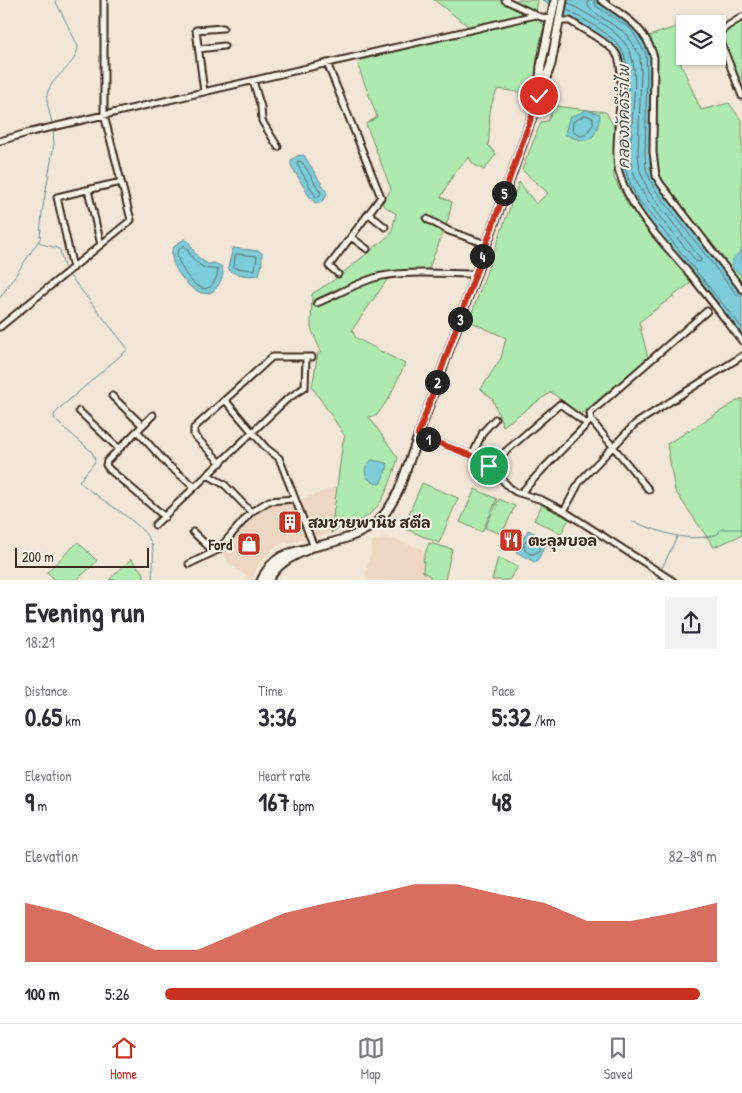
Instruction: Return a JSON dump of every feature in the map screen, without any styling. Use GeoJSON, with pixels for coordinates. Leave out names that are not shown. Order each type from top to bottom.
{"type":"FeatureCollection","features":[{"type":"Feature","properties":{"kind":"main road"},"geometry":{"type":"LineString","coordinates":[[539,96],[541,66],[555,0]]}},
{"type":"Feature","properties":{"kind":"main road"},"geometry":{"type":"LineString","coordinates":[[268,580],[275,569],[289,558],[314,547],[358,533],[379,520],[390,508],[399,490],[551,64],[563,0]]}},
{"type":"Feature","properties":{"kind":"main road"},"geometry":{"type":"LineString","coordinates":[[261,580],[269,566],[286,553],[314,547]]}},
{"type":"Feature","properties":{"kind":"street"},"geometry":{"type":"LineString","coordinates":[[0,327],[131,220],[104,115],[104,0]]}},
{"type":"Feature","properties":{"kind":"street"},"geometry":{"type":"LineString","coordinates":[[505,0],[535,14],[552,16]]}},
{"type":"Feature","properties":{"kind":"street"},"geometry":{"type":"LineString","coordinates":[[602,0],[633,21],[644,34],[654,57],[653,152],[656,176],[742,289]]}},
{"type":"Feature","properties":{"kind":"street"},"geometry":{"type":"LineString","coordinates":[[0,141],[535,14]]}},
{"type":"Feature","properties":{"kind":"street"},"geometry":{"type":"LineString","coordinates":[[560,18],[570,22],[615,52],[620,61],[621,76],[618,162],[624,189],[658,237],[742,341]]}},
{"type":"Feature","properties":{"kind":"street"},"geometry":{"type":"LineString","coordinates":[[742,18],[728,24],[720,32],[720,40],[742,96]]}},
{"type":"Feature","properties":{"kind":"street"},"geometry":{"type":"LineString","coordinates":[[204,92],[196,30],[223,28]]}},
{"type":"Feature","properties":{"kind":"street"},"geometry":{"type":"LineString","coordinates":[[199,49],[224,46]]}},
{"type":"Feature","properties":{"kind":"street"},"geometry":{"type":"LineString","coordinates":[[327,63],[381,197],[329,266],[338,274]]}},
{"type":"Feature","properties":{"kind":"street"},"geometry":{"type":"LineString","coordinates":[[253,81],[261,107],[262,121],[278,147]]}},
{"type":"Feature","properties":{"kind":"street"},"geometry":{"type":"LineString","coordinates":[[73,268],[56,197],[121,182]]}},
{"type":"Feature","properties":{"kind":"street"},"geometry":{"type":"LineString","coordinates":[[88,190],[101,245]]}},
{"type":"Feature","properties":{"kind":"street"},"geometry":{"type":"LineString","coordinates":[[369,214],[385,227]]}},
{"type":"Feature","properties":{"kind":"street"},"geometry":{"type":"LineString","coordinates":[[427,219],[449,231],[486,244]]}},
{"type":"Feature","properties":{"kind":"street"},"geometry":{"type":"LineString","coordinates":[[351,237],[367,249]]}},
{"type":"Feature","properties":{"kind":"street"},"geometry":{"type":"LineString","coordinates":[[317,303],[383,276],[398,274],[476,274]]}},
{"type":"Feature","properties":{"kind":"street"},"geometry":{"type":"LineString","coordinates":[[521,493],[589,422],[589,414],[592,411],[707,311]]}},
{"type":"Feature","properties":{"kind":"street"},"geometry":{"type":"LineString","coordinates":[[564,511],[580,481],[635,424],[742,356]]}},
{"type":"Feature","properties":{"kind":"street"},"geometry":{"type":"LineString","coordinates":[[156,526],[195,487],[221,463],[286,400],[305,387],[309,357],[272,357],[194,428],[194,435],[221,463]]}},
{"type":"Feature","properties":{"kind":"street"},"geometry":{"type":"LineString","coordinates":[[112,396],[142,425]]}},
{"type":"Feature","properties":{"kind":"street"},"geometry":{"type":"LineString","coordinates":[[225,400],[279,458],[314,547]]}},
{"type":"Feature","properties":{"kind":"street"},"geometry":{"type":"LineString","coordinates":[[489,466],[560,404],[589,422],[614,446],[649,490]]}},
{"type":"Feature","properties":{"kind":"street"},"geometry":{"type":"LineString","coordinates":[[79,411],[119,449]]}},
{"type":"Feature","properties":{"kind":"street"},"geometry":{"type":"LineString","coordinates":[[153,415],[106,464],[109,469],[165,517]]}},
{"type":"Feature","properties":{"kind":"street"},"geometry":{"type":"LineString","coordinates":[[472,456],[483,432],[495,419]]}},
{"type":"Feature","properties":{"kind":"street"},"geometry":{"type":"LineString","coordinates":[[137,431],[168,465],[195,487]]}},
{"type":"Feature","properties":{"kind":"street"},"geometry":{"type":"LineString","coordinates":[[418,435],[472,456],[489,466],[510,488],[564,511],[673,580]]}},
{"type":"Feature","properties":{"kind":"street"},"geometry":{"type":"LineString","coordinates":[[208,475],[225,485],[251,512]]}},
{"type":"Feature","properties":{"kind":"street"},"geometry":{"type":"LineString","coordinates":[[189,564],[218,550],[251,512],[269,501],[295,499]]}},
{"type":"Feature","properties":{"kind":"street"},"geometry":{"type":"LineString","coordinates":[[193,532],[214,552]]}},
{"type":"Feature","properties":{"kind":"shaded area"},"geometry":{"type":"Polygon","coordinates":[[[338,486],[331,533],[314,537],[300,500],[338,486]]]}},
{"type":"Feature","properties":{"kind":"shaded area"},"geometry":{"type":"Polygon","coordinates":[[[271,503],[294,503],[306,537],[289,544],[287,541],[276,547],[258,564],[252,580],[228,563],[220,550],[253,514],[271,503]]]}},
{"type":"Feature","properties":{"kind":"shaded area"},"geometry":{"type":"Polygon","coordinates":[[[388,537],[422,549],[427,580],[368,580],[366,575],[373,540],[388,537]]]}},
{"type":"Feature","properties":{"kind":"green space"},"geometry":{"type":"Polygon","coordinates":[[[434,0],[538,0],[535,18],[544,25],[537,58],[536,79],[530,94],[498,89],[490,111],[488,145],[496,154],[484,170],[473,164],[469,157],[455,172],[441,197],[452,202],[448,220],[427,273],[395,273],[387,280],[352,330],[356,338],[405,364],[389,398],[377,415],[369,417],[398,458],[386,491],[377,507],[364,518],[331,533],[345,436],[312,387],[318,353],[321,352],[311,328],[312,294],[334,280],[391,234],[396,214],[382,204],[391,189],[366,124],[377,117],[358,66],[359,62],[476,32],[434,0]]]}},
{"type":"Feature","properties":{"kind":"green space"},"geometry":{"type":"Polygon","coordinates":[[[742,21],[742,94],[726,50],[726,29],[731,25],[742,21]]]}},
{"type":"Feature","properties":{"kind":"green space"},"geometry":{"type":"Polygon","coordinates":[[[676,27],[676,65],[681,65],[701,110],[729,103],[742,121],[742,285],[666,185],[658,171],[655,157],[656,63],[653,48],[646,37],[676,27]]]}},
{"type":"Feature","properties":{"kind":"green space"},"geometry":{"type":"Polygon","coordinates":[[[554,106],[606,112],[614,127],[614,178],[628,205],[692,282],[639,322],[648,358],[580,415],[551,392],[503,426],[493,400],[481,389],[501,358],[506,338],[469,321],[519,182],[536,204],[548,193],[522,170],[541,122],[548,121],[554,106]]]}},
{"type":"Feature","properties":{"kind":"green space"},"geometry":{"type":"Polygon","coordinates":[[[742,398],[742,535],[714,547],[675,491],[667,444],[742,398]]]}},
{"type":"Feature","properties":{"kind":"green space"},"geometry":{"type":"Polygon","coordinates":[[[422,483],[458,498],[439,543],[403,528],[422,483]]]}},
{"type":"Feature","properties":{"kind":"green space"},"geometry":{"type":"Polygon","coordinates":[[[475,489],[497,499],[482,532],[460,522],[475,489]]]}},
{"type":"Feature","properties":{"kind":"green space"},"geometry":{"type":"Polygon","coordinates":[[[499,499],[515,506],[502,534],[485,528],[499,499]]]}},
{"type":"Feature","properties":{"kind":"green space"},"geometry":{"type":"Polygon","coordinates":[[[542,505],[569,519],[561,534],[534,520],[542,505]]]}},
{"type":"Feature","properties":{"kind":"green space"},"geometry":{"type":"Polygon","coordinates":[[[78,542],[97,561],[77,580],[55,580],[47,572],[78,542]]]}},
{"type":"Feature","properties":{"kind":"green space"},"geometry":{"type":"Polygon","coordinates":[[[429,543],[452,549],[445,580],[430,580],[430,576],[423,572],[424,556],[429,543]]]}},
{"type":"Feature","properties":{"kind":"green space"},"geometry":{"type":"Polygon","coordinates":[[[498,557],[518,567],[509,580],[492,580],[498,557]]]}},
{"type":"Feature","properties":{"kind":"green space"},"geometry":{"type":"Polygon","coordinates":[[[131,559],[144,574],[144,580],[109,580],[131,559]]]}},
{"type":"Feature","properties":{"kind":"water","name":"คลองภัคดีรำไพ"},"geometry":{"type":"Polygon","coordinates":[[[542,0],[596,0],[635,26],[644,38],[651,53],[651,168],[658,185],[742,293],[742,337],[633,200],[625,184],[619,163],[623,71],[620,57],[615,49],[605,40],[542,0]]]}},
{"type":"Feature","properties":{"kind":"water"},"geometry":{"type":"Polygon","coordinates":[[[586,110],[600,114],[597,130],[594,135],[586,140],[580,140],[565,134],[569,118],[586,110]]]}},
{"type":"Feature","properties":{"kind":"water"},"geometry":{"type":"Polygon","coordinates":[[[304,155],[327,193],[320,203],[315,203],[309,196],[291,165],[291,160],[297,156],[304,155]]]}},
{"type":"Feature","properties":{"kind":"water"},"geometry":{"type":"Polygon","coordinates":[[[185,239],[201,259],[208,264],[214,263],[221,266],[223,271],[222,277],[212,292],[204,293],[195,290],[179,274],[174,265],[173,248],[185,239]]]}},
{"type":"Feature","properties":{"kind":"water"},"geometry":{"type":"Polygon","coordinates":[[[233,248],[262,253],[259,275],[236,274],[230,271],[228,267],[233,248]]]}},
{"type":"Feature","properties":{"kind":"water"},"geometry":{"type":"Polygon","coordinates":[[[742,249],[742,276],[732,267],[732,261],[742,249]]]}},
{"type":"Feature","properties":{"kind":"water"},"geometry":{"type":"Polygon","coordinates":[[[372,460],[386,463],[388,466],[380,484],[371,481],[366,475],[366,467],[372,460]]]}},
{"type":"Feature","properties":{"kind":"water"},"geometry":{"type":"Polygon","coordinates":[[[528,530],[548,540],[536,563],[516,552],[528,530]]]}},
{"type":"Feature","properties":{"kind":"waterway"},"geometry":{"type":"LineString","coordinates":[[53,126],[47,99],[49,88],[73,60],[78,46],[55,0]]}},
{"type":"Feature","properties":{"kind":"waterway"},"geometry":{"type":"LineString","coordinates":[[0,298],[40,239],[42,212],[54,144],[53,130]]}},
{"type":"Feature","properties":{"kind":"waterway"},"geometry":{"type":"LineString","coordinates":[[38,241],[60,250],[64,267]]}},
{"type":"Feature","properties":{"kind":"waterway"},"geometry":{"type":"LineString","coordinates":[[70,276],[128,349],[61,407],[54,415],[55,420],[91,451],[94,456],[95,462],[79,481],[130,519],[148,536],[153,549],[152,580]]}},
{"type":"Feature","properties":{"kind":"waterway"},"geometry":{"type":"LineString","coordinates":[[633,522],[675,536],[696,538],[718,534],[721,529],[742,529]]}},
{"type":"Feature","properties":{"kind":"waterway"},"geometry":{"type":"LineString","coordinates":[[661,570],[677,537]]}},
{"type":"Feature","properties":{"kind":"waterway"},"geometry":{"type":"LineString","coordinates":[[657,580],[659,574]]}},
{"type":"Feature","properties":{"kind":"place","name":"สมชายพานิช สตีล"},"geometry":{"type":"Point","coordinates":[290,522]}},
{"type":"Feature","properties":{"kind":"place","name":"ตะลุมบอล"},"geometry":{"type":"Point","coordinates":[511,540]}},
{"type":"Feature","properties":{"kind":"place","name":"Ford"},"geometry":{"type":"Point","coordinates":[249,544]}},
{"type":"Feature","properties":{"kind":"route"},"geometry":{"type":"LineString","coordinates":[[489,466],[480,459],[418,435],[539,96]]}}]}
